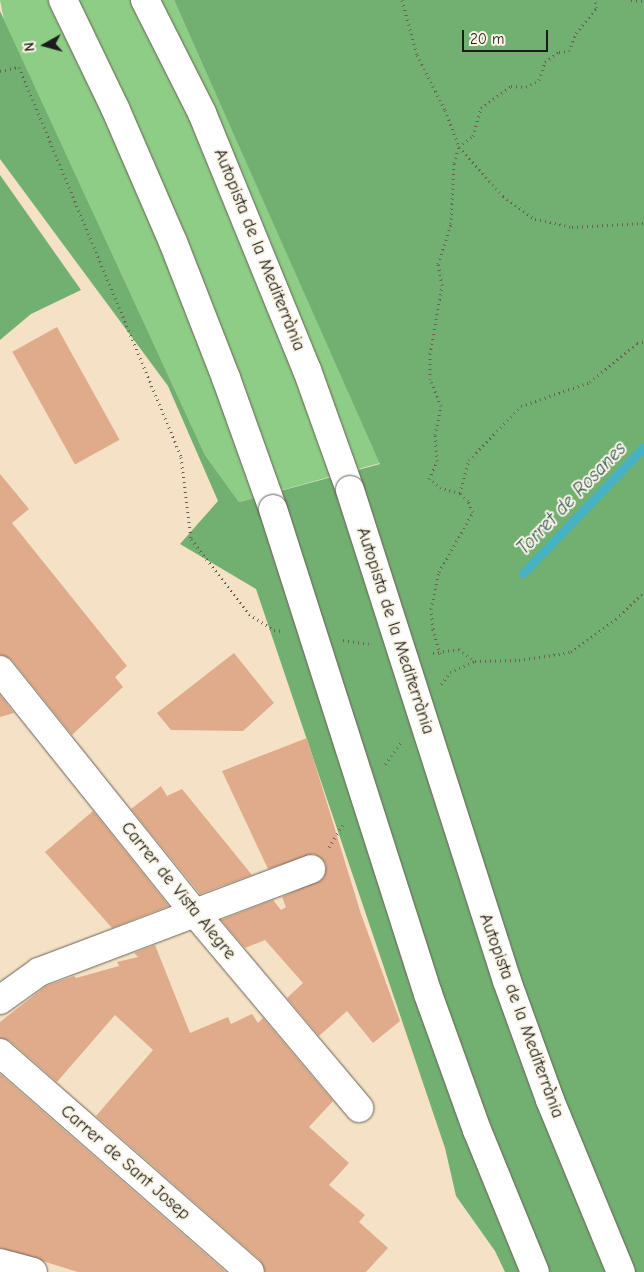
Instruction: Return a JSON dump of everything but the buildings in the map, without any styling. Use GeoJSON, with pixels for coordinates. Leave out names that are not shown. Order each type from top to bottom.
{"type":"FeatureCollection","features":[{"type":"Feature","properties":{"kind":"main road"},"geometry":{"type":"LineString","coordinates":[[63,0],[115,108],[173,242],[226,378],[273,509],[428,994],[477,1130],[535,1272]]}},
{"type":"Feature","properties":{"kind":"main road","name":"Autopista de la Mediterrània"},"geometry":{"type":"LineString","coordinates":[[145,0],[210,131],[307,370],[350,490],[508,981],[550,1100],[621,1272]]}},
{"type":"Feature","properties":{"kind":"main road","name":"Carrer de Vista Alegre"},"geometry":{"type":"LineString","coordinates":[[0,670],[194,913],[359,1108]]}},
{"type":"Feature","properties":{"kind":"main road"},"geometry":{"type":"LineString","coordinates":[[0,1000],[39,972],[311,869]]}},
{"type":"Feature","properties":{"kind":"main road","name":"Carrer de Sant Josep"},"geometry":{"type":"LineString","coordinates":[[0,1053],[250,1272]]}},
{"type":"Feature","properties":{"kind":"main road"},"geometry":{"type":"LineString","coordinates":[[0,1263],[33,1272]]}},
{"type":"Feature","properties":{"kind":"path"},"geometry":{"type":"LineString","coordinates":[[402,0],[417,55],[445,110],[459,147],[503,196],[535,219],[572,227],[644,223]]}},
{"type":"Feature","properties":{"kind":"path"},"geometry":{"type":"LineString","coordinates":[[440,654],[433,629],[432,608],[440,572],[472,512],[468,501],[460,493],[441,488],[430,479],[437,461],[435,435],[441,406],[430,379],[430,354],[442,285],[438,264],[451,224],[454,164],[459,147],[473,136],[481,108],[510,86],[526,87],[539,80],[544,62],[559,52],[569,51],[576,33],[596,8],[595,0]]}},
{"type":"Feature","properties":{"kind":"path"},"geometry":{"type":"LineString","coordinates":[[631,0],[644,1]]}},
{"type":"Feature","properties":{"kind":"path"},"geometry":{"type":"LineString","coordinates":[[0,71],[19,67],[181,457],[191,539],[249,614],[274,630],[293,633]]}},
{"type":"Feature","properties":{"kind":"path"},"geometry":{"type":"LineString","coordinates":[[460,493],[469,460],[522,406],[590,382],[637,343],[644,342]]}},
{"type":"Feature","properties":{"kind":"path"},"geometry":{"type":"LineString","coordinates":[[438,688],[450,672],[475,661],[519,660],[571,652],[616,619],[644,592]]}},
{"type":"Feature","properties":{"kind":"path"},"geometry":{"type":"LineString","coordinates":[[332,638],[372,644]]}},
{"type":"Feature","properties":{"kind":"path"},"geometry":{"type":"LineString","coordinates":[[431,652],[440,654],[459,649],[475,661]]}},
{"type":"Feature","properties":{"kind":"path"},"geometry":{"type":"LineString","coordinates":[[382,770],[404,737]]}},
{"type":"Feature","properties":{"kind":"path"},"geometry":{"type":"LineString","coordinates":[[311,869],[348,819]]}},
{"type":"Feature","properties":{"kind":"green space"},"geometry":{"type":"Polygon","coordinates":[[[0,0],[174,0],[380,463],[239,502],[205,455],[4,20],[0,0]]]}},
{"type":"Feature","properties":{"kind":"green space"},"geometry":{"type":"Polygon","coordinates":[[[174,0],[644,0],[644,1272],[505,1272],[495,1251],[456,1196],[445,1148],[256,589],[180,544],[218,501],[168,386],[0,159],[0,11],[205,455],[239,502],[380,464],[174,0]]]}},
{"type":"Feature","properties":{"kind":"green space"},"geometry":{"type":"Polygon","coordinates":[[[0,175],[81,290],[31,314],[0,340],[0,175]]]}},
{"type":"Feature","properties":{"kind":"waterway","name":"Torret de Rosanes"},"geometry":{"type":"LineString","coordinates":[[523,573],[644,447]]}}]}
